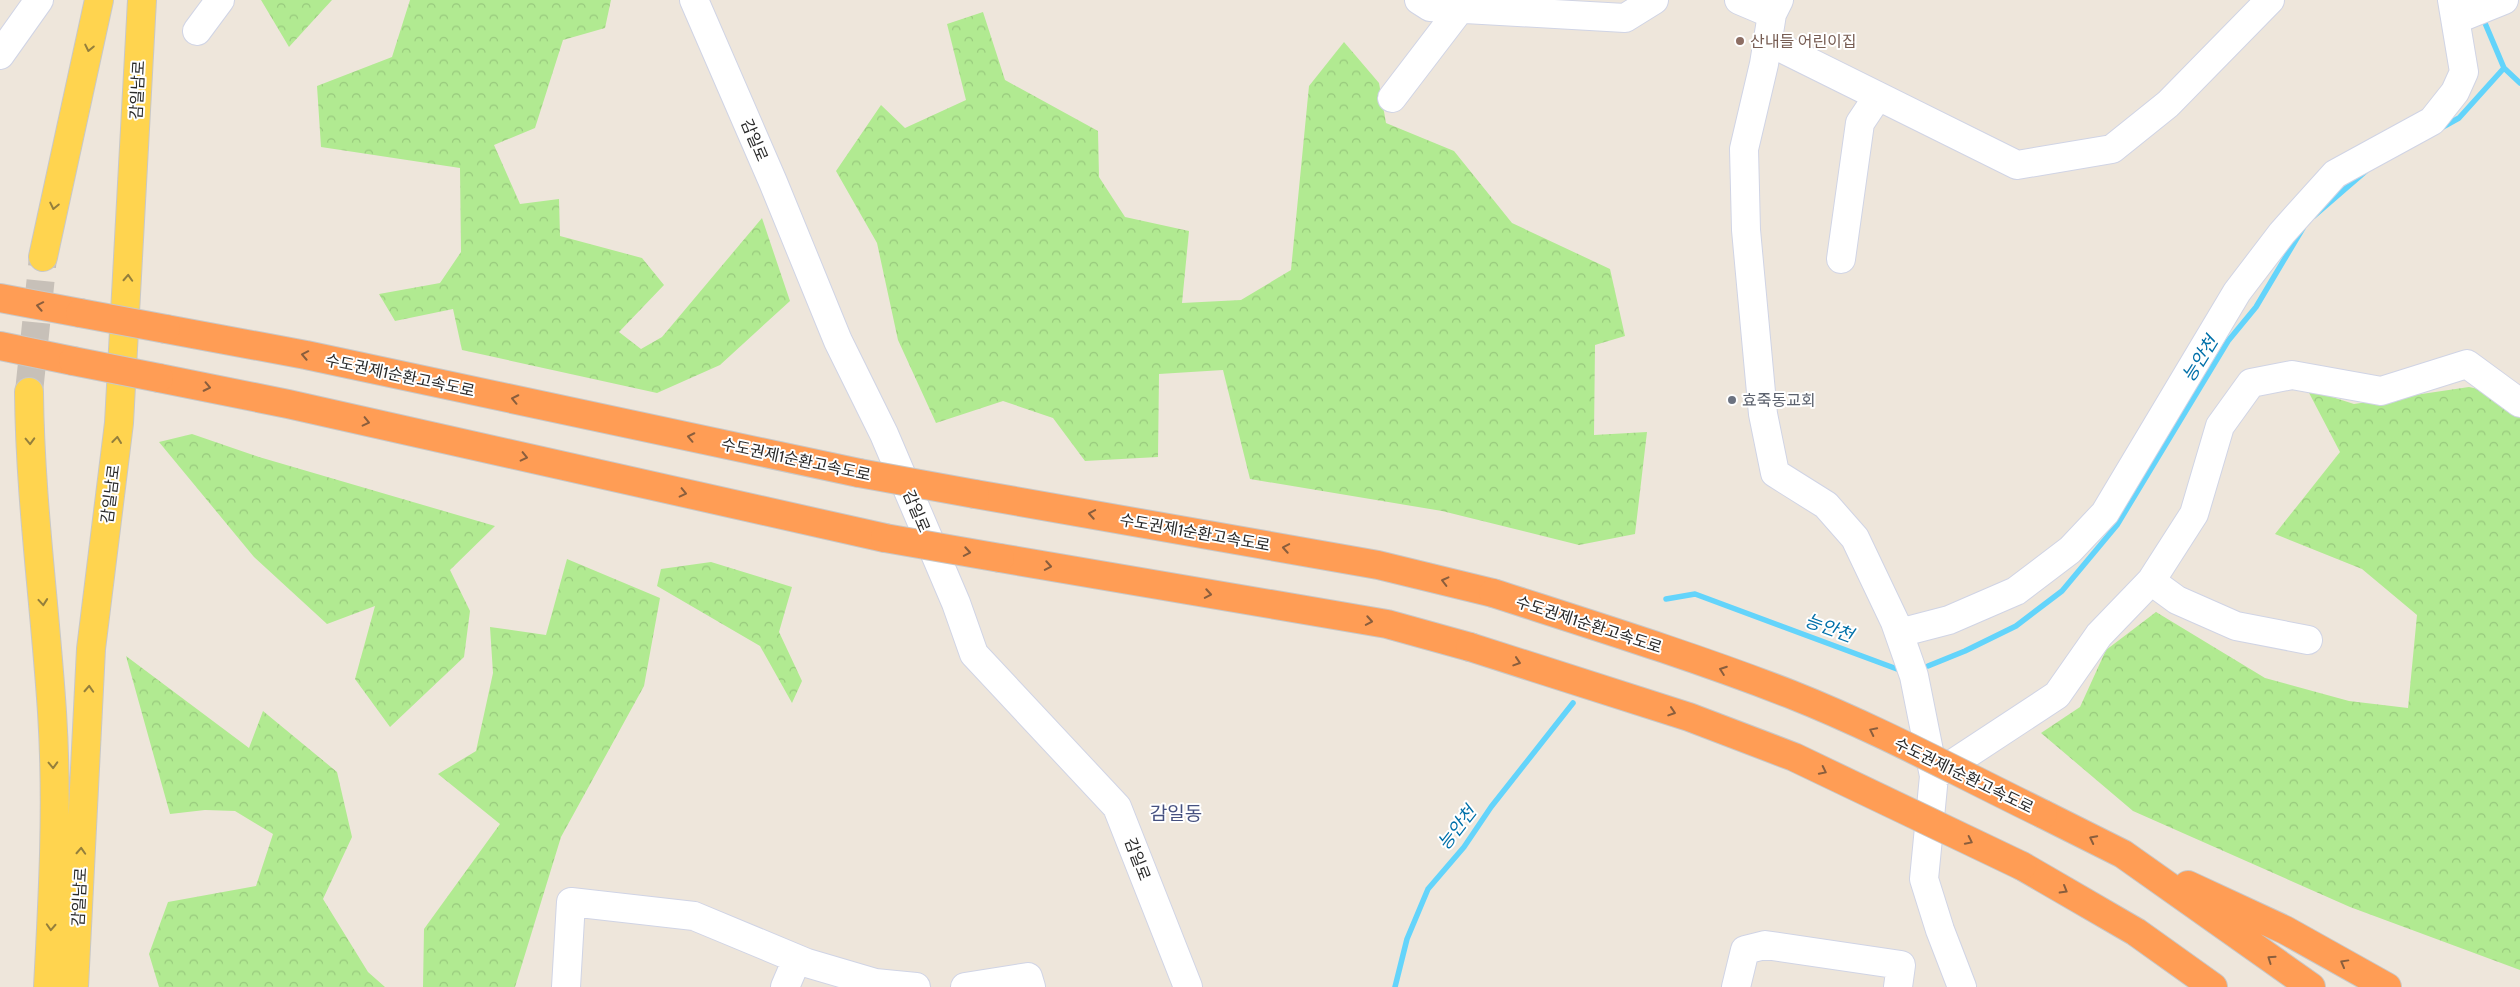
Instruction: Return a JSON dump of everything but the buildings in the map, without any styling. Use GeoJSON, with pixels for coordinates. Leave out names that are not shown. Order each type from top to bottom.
{"type":"FeatureCollection","features":[{"type":"Feature","properties":{"kind":"highway","name":"수도권제1순환고속도로"},"geometry":{"type":"LineString","coordinates":[[0,298],[306,355],[859,472],[1378,565],[1493,593],[1677,653],[1790,695],[1860,724],[2123,854],[2310,987]]}},
{"type":"Feature","properties":{"kind":"highway"},"geometry":{"type":"LineString","coordinates":[[0,346],[298,406],[885,538],[1387,624],[1470,647],[1689,717],[1794,757],[2022,866],[2136,932],[2212,987]]}},
{"type":"Feature","properties":{"kind":"highway"},"geometry":{"type":"LineString","coordinates":[[2123,854],[2285,930],[2386,987]]}},
{"type":"Feature","properties":{"kind":"main road"},"geometry":{"type":"LineString","coordinates":[[44,257],[99,0]]}},
{"type":"Feature","properties":{"kind":"main road","name":"감일남로"},"geometry":{"type":"LineString","coordinates":[[74,987],[92,649],[119,423],[138,5]]}},
{"type":"Feature","properties":{"kind":"main road","name":"감일남로"},"geometry":{"type":"LineString","coordinates":[[29,392],[30,444],[52,713],[56,844],[48,987]]}},
{"type":"Feature","properties":{"kind":"street"},"geometry":{"type":"LineString","coordinates":[[0,55],[39,0]]}},
{"type":"Feature","properties":{"kind":"street"},"geometry":{"type":"LineString","coordinates":[[197,31],[220,0]]}},
{"type":"Feature","properties":{"kind":"street","name":"감일로"},"geometry":{"type":"LineString","coordinates":[[694,0],[773,182],[838,341],[884,434],[956,603],[974,654],[1118,807],[1188,987]]}},
{"type":"Feature","properties":{"kind":"street"},"geometry":{"type":"LineString","coordinates":[[1419,0],[1430,7],[1625,18],[1654,0]]}},
{"type":"Feature","properties":{"kind":"street"},"geometry":{"type":"LineString","coordinates":[[1739,0],[1775,7],[1744,149],[1746,230],[1763,414],[1775,473],[1826,505],[1855,538],[1899,633],[1914,676],[1934,776],[1924,879],[1940,930],[1962,987]]}},
{"type":"Feature","properties":{"kind":"street"},"geometry":{"type":"LineString","coordinates":[[1767,41],[2017,164],[2112,150],[2168,104],[2270,0]]}},
{"type":"Feature","properties":{"kind":"street"},"geometry":{"type":"LineString","coordinates":[[1899,633],[1948,620],[2016,591],[2070,550],[2105,513],[2237,292],[2282,234],[2335,174],[2432,121],[2444,109],[2455,92],[2464,72],[2459,11],[2504,0]]}},
{"type":"Feature","properties":{"kind":"street"},"geometry":{"type":"LineString","coordinates":[[1392,98],[1460,9]]}},
{"type":"Feature","properties":{"kind":"street"},"geometry":{"type":"LineString","coordinates":[[1841,259],[1860,123],[1878,96]]}},
{"type":"Feature","properties":{"kind":"street"},"geometry":{"type":"LineString","coordinates":[[1934,776],[2057,695],[2098,635],[2151,581],[2194,514],[2220,426],[2251,383],[2292,375],[2381,391],[2466,364],[2520,403]]}},
{"type":"Feature","properties":{"kind":"street"},"geometry":{"type":"LineString","coordinates":[[2151,581],[2177,600],[2236,626],[2308,640]]}},
{"type":"Feature","properties":{"kind":"street"},"geometry":{"type":"LineString","coordinates":[[566,987],[571,902],[694,916],[797,959],[875,982],[916,987]]}},
{"type":"Feature","properties":{"kind":"street"},"geometry":{"type":"LineString","coordinates":[[1736,987],[1745,950],[1765,944],[1901,965],[1898,987]]}},
{"type":"Feature","properties":{"kind":"street"},"geometry":{"type":"LineString","coordinates":[[785,987],[797,959]]}},
{"type":"Feature","properties":{"kind":"street"},"geometry":{"type":"LineString","coordinates":[[965,987],[1028,977],[1031,987]]}},
{"type":"Feature","properties":{"kind":"green space"},"geometry":{"type":"Polygon","coordinates":[[[261,0],[332,0],[289,47],[261,0]]]}},
{"type":"Feature","properties":{"kind":"green space"},"geometry":{"type":"Polygon","coordinates":[[[410,0],[611,0],[605,28],[563,40],[535,128],[494,145],[520,204],[559,199],[560,236],[642,258],[664,285],[619,332],[641,349],[662,337],[762,218],[790,301],[720,365],[657,393],[462,350],[453,309],[395,321],[379,294],[440,283],[461,252],[460,168],[321,147],[317,86],[392,57],[410,0]]]}},
{"type":"Feature","properties":{"kind":"green space"},"geometry":{"type":"Polygon","coordinates":[[[983,12],[1005,80],[1098,131],[1099,177],[1125,217],[1189,231],[1182,303],[1241,300],[1291,270],[1309,86],[1344,42],[1379,83],[1386,123],[1454,151],[1512,223],[1610,269],[1625,336],[1595,345],[1594,435],[1647,432],[1635,534],[1579,545],[1442,511],[1250,479],[1223,370],[1159,374],[1158,457],[1085,461],[1053,418],[1003,401],[936,423],[898,340],[877,243],[836,171],[881,105],[905,128],[966,100],[947,24],[983,12]]]}},
{"type":"Feature","properties":{"kind":"green space"},"geometry":{"type":"Polygon","coordinates":[[[2469,387],[2520,398],[2520,970],[2350,907],[2133,811],[2041,733],[2080,707],[2106,650],[2156,612],[2265,678],[2349,701],[2408,708],[2417,615],[2362,569],[2275,534],[2340,452],[2307,389],[2354,404],[2469,387]]]}},
{"type":"Feature","properties":{"kind":"green space"},"geometry":{"type":"Polygon","coordinates":[[[192,434],[259,457],[495,526],[450,570],[470,611],[464,657],[390,727],[355,679],[375,606],[327,624],[254,557],[159,442],[192,434]]]}},
{"type":"Feature","properties":{"kind":"green space"},"geometry":{"type":"Polygon","coordinates":[[[567,559],[660,598],[644,686],[561,837],[515,987],[423,987],[424,929],[500,824],[438,774],[476,751],[493,673],[490,627],[546,635],[567,559]]]}},
{"type":"Feature","properties":{"kind":"green space"},"geometry":{"type":"Polygon","coordinates":[[[711,562],[792,587],[779,632],[802,681],[792,703],[760,646],[657,586],[661,569],[711,562]]]}},
{"type":"Feature","properties":{"kind":"green space"},"geometry":{"type":"Polygon","coordinates":[[[126,656],[249,748],[263,711],[337,772],[352,837],[323,899],[368,972],[385,987],[159,987],[149,954],[168,902],[256,886],[273,834],[235,811],[205,810],[170,814],[126,656]]]}},
{"type":"Feature","properties":{"kind":"waterway"},"geometry":{"type":"LineString","coordinates":[[2482,16],[2504,68],[2520,83]]}},
{"type":"Feature","properties":{"kind":"waterway","name":"능안천"},"geometry":{"type":"LineString","coordinates":[[2441,128],[2459,118],[2504,68]]}},
{"type":"Feature","properties":{"kind":"waterway","name":"능안천"},"geometry":{"type":"LineString","coordinates":[[2314,216],[2366,171]]}},
{"type":"Feature","properties":{"kind":"waterway","name":"능안천"},"geometry":{"type":"LineString","coordinates":[[1928,666],[1965,651],[2016,626],[2062,591],[2117,525],[2228,341],[2256,307],[2303,228]]}},
{"type":"Feature","properties":{"kind":"waterway","name":"능안천"},"geometry":{"type":"LineString","coordinates":[[1666,599],[1695,594],[1897,669]]}},
{"type":"Feature","properties":{"kind":"waterway","name":"능안천"},"geometry":{"type":"LineString","coordinates":[[1395,987],[1407,939],[1428,889],[1464,847],[1491,807],[1573,703]]}},
{"type":"Feature","properties":{"kind":"tunnel"},"geometry":{"type":"LineString","coordinates":[[29,392],[43,257]]}},
{"type":"Feature","properties":{"kind":"place","name":"산내들 어린이집"},"geometry":{"type":"Point","coordinates":[1740,41]}},
{"type":"Feature","properties":{"kind":"place","name":"효죽동교회"},"geometry":{"type":"Point","coordinates":[1732,400]}},
{"type":"Feature","properties":{"kind":"district","name":"감일동"},"geometry":{"type":"Point","coordinates":[1176,813]}}]}
